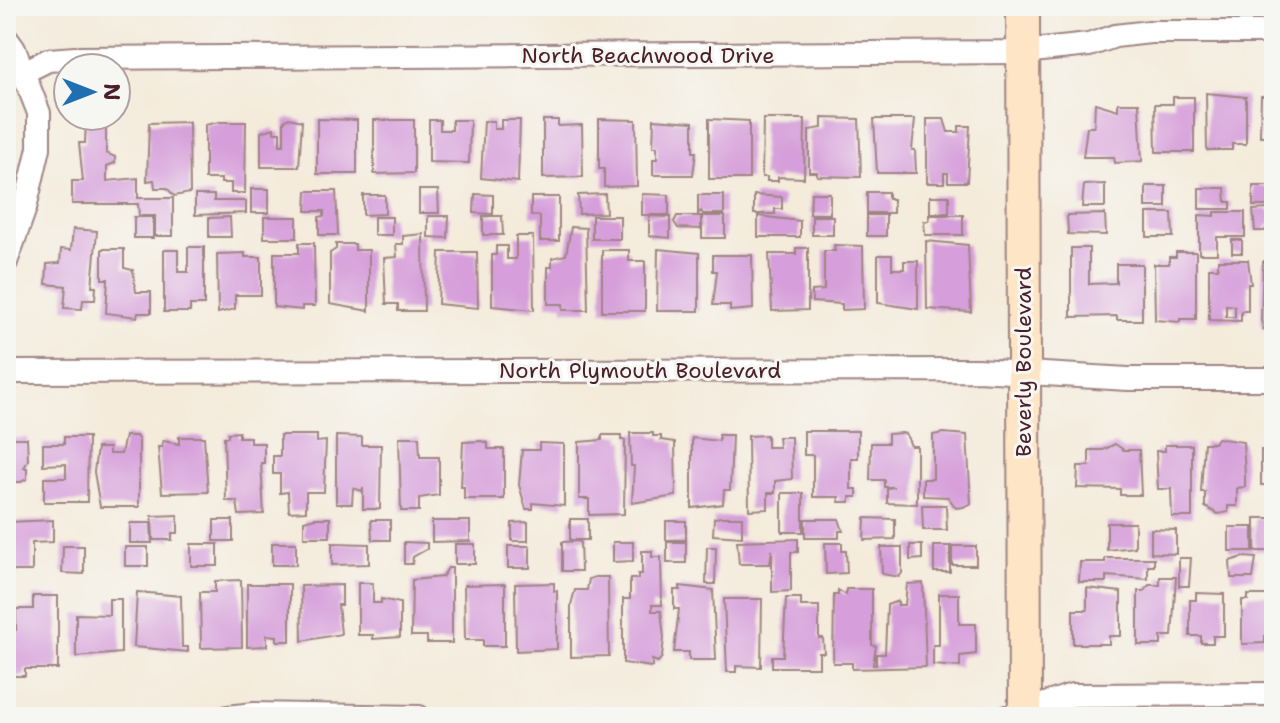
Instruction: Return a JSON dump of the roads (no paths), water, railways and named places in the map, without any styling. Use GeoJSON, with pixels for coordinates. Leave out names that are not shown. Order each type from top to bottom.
{"type":"FeatureCollection","features":[{"type":"Feature","properties":{"kind":"main road","name":"Beverly Boulevard"},"geometry":{"type":"LineString","coordinates":[[1019,714],[1023,6]]}},
{"type":"Feature","properties":{"kind":"street","name":"North Beachwood Drive"},"geometry":{"type":"LineString","coordinates":[[22,73],[48,60],[75,58],[1023,52],[1089,45],[1115,36],[1150,32],[1274,32]]}},
{"type":"Feature","properties":{"kind":"street"},"geometry":{"type":"LineString","coordinates":[[6,38],[14,49],[39,113],[39,148],[25,208],[6,262]]}},
{"type":"Feature","properties":{"kind":"street","name":"North Plymouth Boulevard"},"geometry":{"type":"LineString","coordinates":[[6,372],[1023,372],[1128,379],[1274,379]]}},
{"type":"Feature","properties":{"kind":"street"},"geometry":{"type":"LineString","coordinates":[[1019,714],[1072,695],[1274,694]]}},
{"type":"Feature","properties":{"kind":"street"},"geometry":{"type":"LineString","coordinates":[[228,717],[254,714],[419,717]]}}]}
